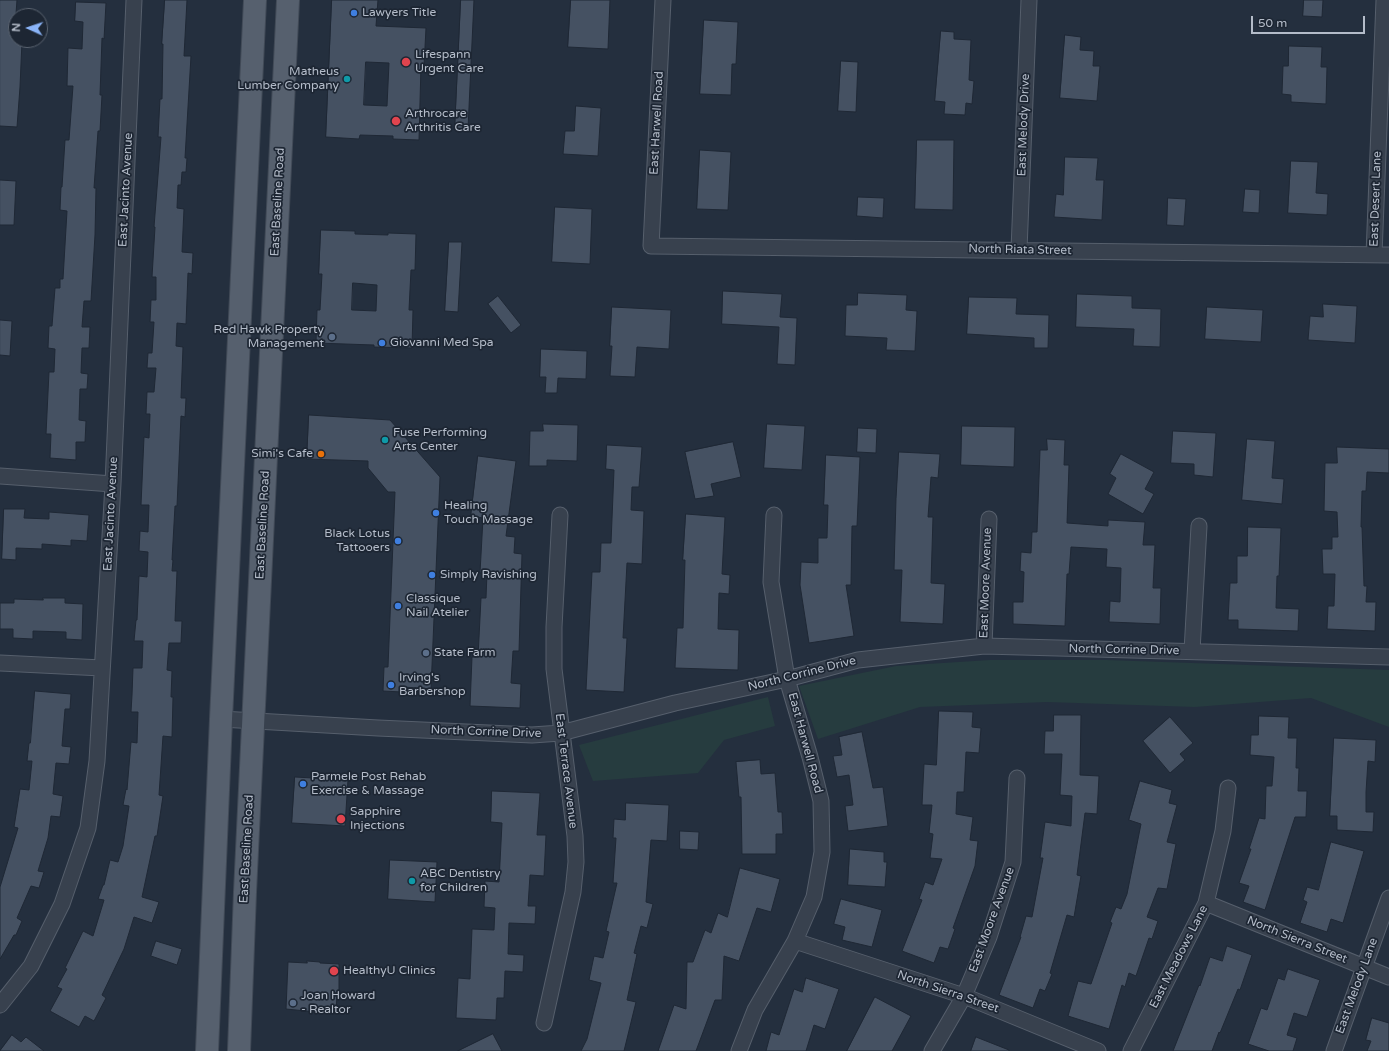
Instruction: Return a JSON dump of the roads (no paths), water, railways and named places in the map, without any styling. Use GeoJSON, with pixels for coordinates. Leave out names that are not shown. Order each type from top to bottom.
{"type":"FeatureCollection","features":[{"type":"Feature","properties":{"kind":"main road"},"geometry":{"type":"LineString","coordinates":[[207,1051],[255,0]]}},
{"type":"Feature","properties":{"kind":"main road","name":"East Baseline Road"},"geometry":{"type":"LineString","coordinates":[[239,1051],[245,892],[288,0]]}},
{"type":"Feature","properties":{"kind":"street","name":"East Jacinto Avenue"},"geometry":{"type":"LineString","coordinates":[[0,1005],[31,966],[62,904],[88,828],[97,761],[112,484],[134,0]]}},
{"type":"Feature","properties":{"kind":"street","name":"East Harwell Road"},"geometry":{"type":"LineString","coordinates":[[651,246],[663,0]]}},
{"type":"Feature","properties":{"kind":"street","name":"East Melody Drive"},"geometry":{"type":"LineString","coordinates":[[1019,250],[1029,0]]}},
{"type":"Feature","properties":{"kind":"street","name":"East Desert Lane"},"geometry":{"type":"LineString","coordinates":[[1382,255],[1384,0]]}},
{"type":"Feature","properties":{"kind":"street","name":"North Riata Street"},"geometry":{"type":"LineString","coordinates":[[651,246],[1382,255]]}},
{"type":"Feature","properties":{"kind":"street"},"geometry":{"type":"LineString","coordinates":[[0,476],[112,484]]}},
{"type":"Feature","properties":{"kind":"street","name":"East Terrace Avenue"},"geometry":{"type":"LineString","coordinates":[[544,1023],[573,892],[576,862],[575,836],[554,669],[554,634],[560,515]]}},
{"type":"Feature","properties":{"kind":"street","name":"East Harwell Road"},"geometry":{"type":"LineString","coordinates":[[739,1051],[755,1010],[795,941],[814,897],[822,852],[821,801],[810,757],[787,679],[771,582],[774,515]]}},
{"type":"Feature","properties":{"kind":"street","name":"East Moore Avenue"},"geometry":{"type":"LineString","coordinates":[[984,646],[989,520]]}},
{"type":"Feature","properties":{"kind":"street"},"geometry":{"type":"LineString","coordinates":[[1192,651],[1199,526]]}},
{"type":"Feature","properties":{"kind":"street","name":"North Corrine Drive"},"geometry":{"type":"LineString","coordinates":[[221,719],[532,735],[561,733],[675,703],[787,679],[858,660],[984,646],[1389,657]]}},
{"type":"Feature","properties":{"kind":"street"},"geometry":{"type":"LineString","coordinates":[[0,663],[102,668]]}},
{"type":"Feature","properties":{"kind":"street","name":"East Moore Avenue"},"geometry":{"type":"LineString","coordinates":[[932,1051],[964,996],[989,937],[1013,862],[1017,778]]}},
{"type":"Feature","properties":{"kind":"street","name":"East Meadows Lane"},"geometry":{"type":"LineString","coordinates":[[1131,1051],[1206,903],[1223,831],[1228,788]]}},
{"type":"Feature","properties":{"kind":"street","name":"East Melody Lane"},"geometry":{"type":"LineString","coordinates":[[1334,1051],[1389,898]]}},
{"type":"Feature","properties":{"kind":"street","name":"North Sierra Street"},"geometry":{"type":"LineString","coordinates":[[1206,903],[1389,977]]}},
{"type":"Feature","properties":{"kind":"street","name":"North Sierra Street"},"geometry":{"type":"LineString","coordinates":[[795,941],[964,996],[1098,1051]]}},
{"type":"Feature","properties":{"kind":"place","name":"Lawyers Title"},"geometry":{"type":"Point","coordinates":[354,13]}},
{"type":"Feature","properties":{"kind":"place","name":"Lifespann Urgent Care"},"geometry":{"type":"Point","coordinates":[406,62]}},
{"type":"Feature","properties":{"kind":"place","name":"Matheus Lumber Company"},"geometry":{"type":"Point","coordinates":[347,79]}},
{"type":"Feature","properties":{"kind":"place","name":"Arthrocare Arthritis Care"},"geometry":{"type":"Point","coordinates":[396,121]}},
{"type":"Feature","properties":{"kind":"place","name":"Red Hawk Property Management"},"geometry":{"type":"Point","coordinates":[332,337]}},
{"type":"Feature","properties":{"kind":"place","name":"Giovanni Med Spa"},"geometry":{"type":"Point","coordinates":[382,343]}},
{"type":"Feature","properties":{"kind":"place","name":"Fuse Performing Arts Center"},"geometry":{"type":"Point","coordinates":[385,440]}},
{"type":"Feature","properties":{"kind":"place","name":"Simi's Cafe"},"geometry":{"type":"Point","coordinates":[321,454]}},
{"type":"Feature","properties":{"kind":"place","name":"Healing Touch Massage"},"geometry":{"type":"Point","coordinates":[436,513]}},
{"type":"Feature","properties":{"kind":"place","name":"Black Lotus Tattooers"},"geometry":{"type":"Point","coordinates":[398,541]}},
{"type":"Feature","properties":{"kind":"place","name":"Simply Ravishing"},"geometry":{"type":"Point","coordinates":[432,575]}},
{"type":"Feature","properties":{"kind":"place","name":"Classique Nail Atelier"},"geometry":{"type":"Point","coordinates":[398,606]}},
{"type":"Feature","properties":{"kind":"place","name":"State Farm"},"geometry":{"type":"Point","coordinates":[426,653]}},
{"type":"Feature","properties":{"kind":"place","name":"Irving's Barbershop"},"geometry":{"type":"Point","coordinates":[391,685]}},
{"type":"Feature","properties":{"kind":"place","name":"Parmele Post Rehab Exercise & Massage"},"geometry":{"type":"Point","coordinates":[303,784]}},
{"type":"Feature","properties":{"kind":"place","name":"Sapphire Injections"},"geometry":{"type":"Point","coordinates":[341,819]}},
{"type":"Feature","properties":{"kind":"place","name":"ABC Dentistry for Children"},"geometry":{"type":"Point","coordinates":[412,881]}},
{"type":"Feature","properties":{"kind":"place","name":"HealthyU Clinics"},"geometry":{"type":"Point","coordinates":[334,971]}},
{"type":"Feature","properties":{"kind":"place","name":"Joan Howard - Realtor"},"geometry":{"type":"Point","coordinates":[293,1003]}}]}
